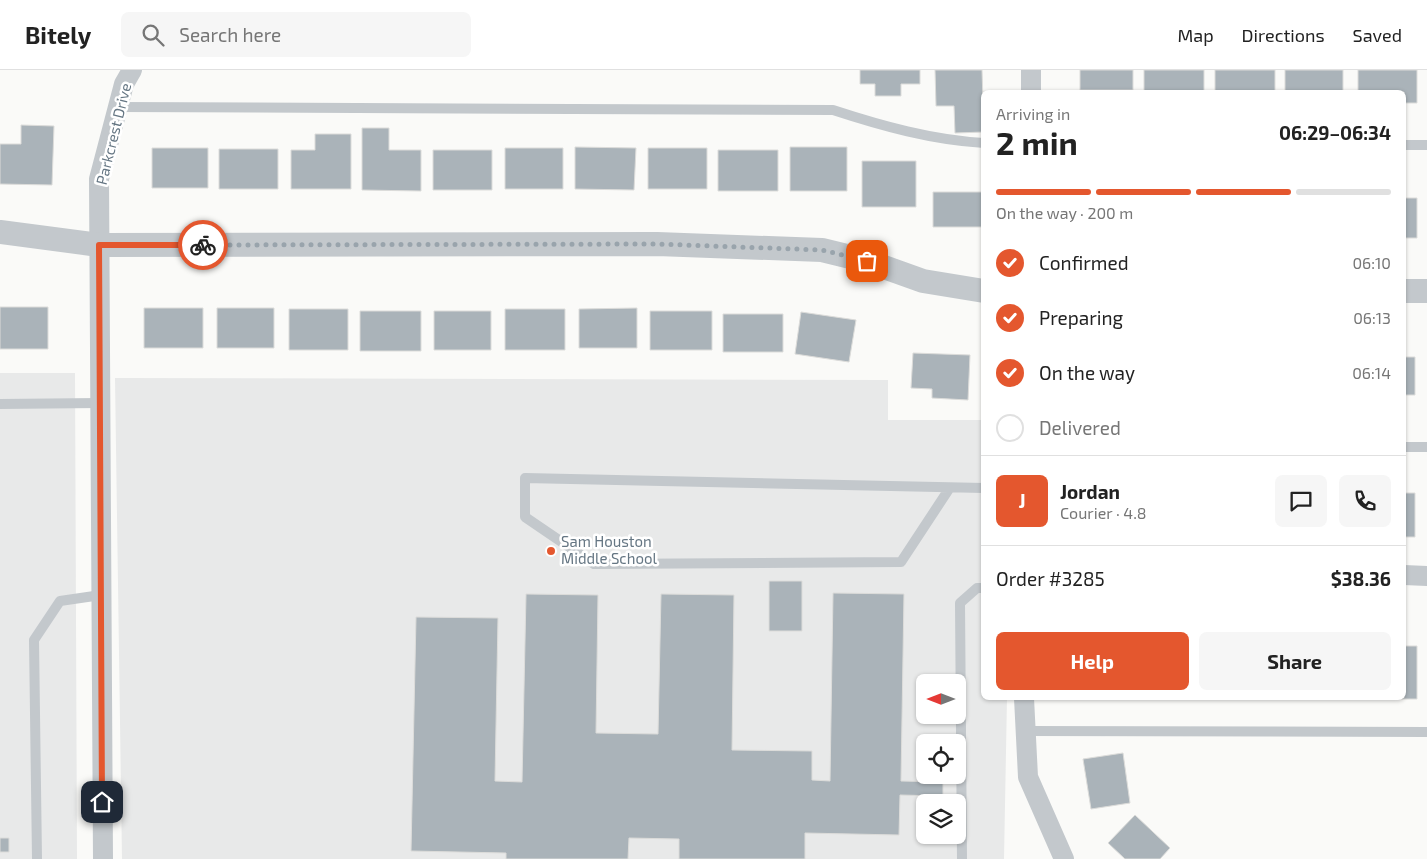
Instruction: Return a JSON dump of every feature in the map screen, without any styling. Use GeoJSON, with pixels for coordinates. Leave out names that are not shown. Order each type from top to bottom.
{"type":"FeatureCollection","features":[{"type":"Feature","properties":{"kind":"street","name":"Parkcrest Drive"},"geometry":{"type":"LineString","coordinates":[[103,859],[99,179],[124,84],[132,70]]}},
{"type":"Feature","properties":{"kind":"street"},"geometry":{"type":"LineString","coordinates":[[1031,70],[1031,90]]}},
{"type":"Feature","properties":{"kind":"street"},"geometry":{"type":"LineString","coordinates":[[0,232],[99,245],[657,244],[822,250],[867,261],[923,281],[981,291]]}},
{"type":"Feature","properties":{"kind":"street"},"geometry":{"type":"LineString","coordinates":[[1406,291],[1427,291]]}},
{"type":"Feature","properties":{"kind":"street"},"geometry":{"type":"LineString","coordinates":[[1406,575],[1427,576]]}},
{"type":"Feature","properties":{"kind":"street"},"geometry":{"type":"LineString","coordinates":[[1024,700],[1028,777],[1064,859]]}},
{"type":"Feature","properties":{"kind":"lane"},"geometry":{"type":"LineString","coordinates":[[118,107],[833,110],[875,124],[951,142],[981,143]]}},
{"type":"Feature","properties":{"kind":"lane"},"geometry":{"type":"LineString","coordinates":[[1406,145],[1427,145]]}},
{"type":"Feature","properties":{"kind":"lane"},"geometry":{"type":"LineString","coordinates":[[0,404],[99,403]]}},
{"type":"Feature","properties":{"kind":"lane"},"geometry":{"type":"LineString","coordinates":[[1406,447],[1427,447]]}},
{"type":"Feature","properties":{"kind":"lane"},"geometry":{"type":"LineString","coordinates":[[949,489],[901,562],[594,564],[524,517],[524,478],[949,489],[981,488]]}},
{"type":"Feature","properties":{"kind":"lane"},"geometry":{"type":"LineString","coordinates":[[962,859],[960,603],[977,588],[981,588]]}},
{"type":"Feature","properties":{"kind":"lane"},"geometry":{"type":"LineString","coordinates":[[37,859],[34,640],[60,601],[101,595]]}},
{"type":"Feature","properties":{"kind":"lane"},"geometry":{"type":"LineString","coordinates":[[1025,731],[1427,732]]}},
{"type":"Feature","properties":{"kind":"shaded area"},"geometry":{"type":"Polygon","coordinates":[[[0,373],[75,373],[77,859],[0,859],[0,373]]]}},
{"type":"Feature","properties":{"kind":"shaded area","name":"Sam Houston Middle School"},"geometry":{"type":"Polygon","coordinates":[[[115,378],[888,380],[888,420],[981,420],[981,700],[1007,700],[1004,859],[122,859],[115,378]]]}},
{"type":"Feature","properties":{"kind":"building"},"geometry":{"type":"Polygon","coordinates":[[[860,70],[920,70],[920,84],[901,84],[901,96],[875,96],[875,84],[860,84],[860,70]]]}},
{"type":"Feature","properties":{"kind":"building"},"geometry":{"type":"Polygon","coordinates":[[[935,70],[982,70],[981,132],[955,133],[954,106],[936,106],[935,70]]]}},
{"type":"Feature","properties":{"kind":"building"},"geometry":{"type":"Polygon","coordinates":[[[1080,70],[1133,70],[1133,90],[1080,90],[1080,70]]]}},
{"type":"Feature","properties":{"kind":"building"},"geometry":{"type":"Polygon","coordinates":[[[1144,70],[1204,70],[1204,90],[1144,90],[1144,70]]]}},
{"type":"Feature","properties":{"kind":"building"},"geometry":{"type":"Polygon","coordinates":[[[1215,70],[1275,70],[1275,90],[1215,90],[1215,70]]]}},
{"type":"Feature","properties":{"kind":"building"},"geometry":{"type":"Polygon","coordinates":[[[1285,70],[1343,70],[1343,90],[1285,90],[1285,70]]]}},
{"type":"Feature","properties":{"kind":"building"},"geometry":{"type":"Polygon","coordinates":[[[1358,70],[1417,70],[1417,103],[1406,103],[1406,90],[1358,90],[1358,70]]]}},
{"type":"Feature","properties":{"kind":"building"},"geometry":{"type":"Polygon","coordinates":[[[21,125],[54,126],[52,185],[0,184],[0,144],[21,144],[21,125]]]}},
{"type":"Feature","properties":{"kind":"building"},"geometry":{"type":"Polygon","coordinates":[[[362,128],[389,128],[389,150],[421,150],[421,191],[362,190],[362,128]]]}},
{"type":"Feature","properties":{"kind":"building"},"geometry":{"type":"Polygon","coordinates":[[[315,134],[351,134],[351,189],[291,189],[291,150],[315,150],[315,134]]]}},
{"type":"Feature","properties":{"kind":"building"},"geometry":{"type":"Polygon","coordinates":[[[575,147],[636,148],[634,190],[575,189],[575,147]]]}},
{"type":"Feature","properties":{"kind":"building"},"geometry":{"type":"Polygon","coordinates":[[[790,147],[847,147],[847,191],[790,191],[790,147]]]}},
{"type":"Feature","properties":{"kind":"building"},"geometry":{"type":"Polygon","coordinates":[[[152,148],[208,148],[208,188],[152,188],[152,148]]]}},
{"type":"Feature","properties":{"kind":"building"},"geometry":{"type":"Polygon","coordinates":[[[505,148],[563,148],[563,189],[505,189],[505,148]]]}},
{"type":"Feature","properties":{"kind":"building"},"geometry":{"type":"Polygon","coordinates":[[[648,148],[707,148],[707,189],[648,189],[648,148]]]}},
{"type":"Feature","properties":{"kind":"building"},"geometry":{"type":"Polygon","coordinates":[[[219,149],[278,149],[278,189],[219,189],[219,149]]]}},
{"type":"Feature","properties":{"kind":"building"},"geometry":{"type":"Polygon","coordinates":[[[433,150],[492,150],[492,190],[433,190],[433,150]]]}},
{"type":"Feature","properties":{"kind":"building"},"geometry":{"type":"Polygon","coordinates":[[[718,150],[778,150],[778,191],[718,191],[718,150]]]}},
{"type":"Feature","properties":{"kind":"building"},"geometry":{"type":"Polygon","coordinates":[[[862,161],[916,161],[916,207],[862,207],[862,161]]]}},
{"type":"Feature","properties":{"kind":"building"},"geometry":{"type":"Polygon","coordinates":[[[933,192],[981,192],[981,227],[933,227],[933,192]]]}},
{"type":"Feature","properties":{"kind":"building"},"geometry":{"type":"Polygon","coordinates":[[[1406,198],[1417,198],[1417,238],[1406,238],[1406,198]]]}},
{"type":"Feature","properties":{"kind":"building"},"geometry":{"type":"Polygon","coordinates":[[[0,307],[48,307],[48,349],[0,349],[0,307]]]}},
{"type":"Feature","properties":{"kind":"building"},"geometry":{"type":"Polygon","coordinates":[[[144,308],[203,308],[203,348],[144,348],[144,308]]]}},
{"type":"Feature","properties":{"kind":"building"},"geometry":{"type":"Polygon","coordinates":[[[217,308],[274,308],[274,348],[217,348],[217,308]]]}},
{"type":"Feature","properties":{"kind":"building"},"geometry":{"type":"Polygon","coordinates":[[[637,308],[637,348],[579,348],[579,309],[637,308]]]}},
{"type":"Feature","properties":{"kind":"building"},"geometry":{"type":"Polygon","coordinates":[[[289,309],[348,309],[348,350],[289,350],[289,309]]]}},
{"type":"Feature","properties":{"kind":"building"},"geometry":{"type":"Polygon","coordinates":[[[505,309],[565,309],[565,350],[505,350],[505,309]]]}},
{"type":"Feature","properties":{"kind":"building"},"geometry":{"type":"Polygon","coordinates":[[[360,311],[421,311],[421,351],[360,351],[360,311]]]}},
{"type":"Feature","properties":{"kind":"building"},"geometry":{"type":"Polygon","coordinates":[[[434,311],[491,311],[491,350],[434,350],[434,311]]]}},
{"type":"Feature","properties":{"kind":"building"},"geometry":{"type":"Polygon","coordinates":[[[650,311],[712,311],[712,350],[650,350],[650,311]]]}},
{"type":"Feature","properties":{"kind":"building"},"geometry":{"type":"Polygon","coordinates":[[[801,312],[856,320],[849,362],[795,354],[801,312]]]}},
{"type":"Feature","properties":{"kind":"building"},"geometry":{"type":"Polygon","coordinates":[[[723,314],[783,314],[783,352],[723,352],[723,314]]]}},
{"type":"Feature","properties":{"kind":"building"},"geometry":{"type":"Polygon","coordinates":[[[913,353],[970,355],[968,400],[932,398],[932,389],[911,388],[913,353]]]}},
{"type":"Feature","properties":{"kind":"building"},"geometry":{"type":"Polygon","coordinates":[[[1406,357],[1415,357],[1415,395],[1406,395],[1406,357]]]}},
{"type":"Feature","properties":{"kind":"building"},"geometry":{"type":"Polygon","coordinates":[[[1406,493],[1415,493],[1415,537],[1406,537],[1406,493]]]}},
{"type":"Feature","properties":{"kind":"building"},"geometry":{"type":"Polygon","coordinates":[[[769,581],[802,581],[802,631],[769,631],[769,581]]]}},
{"type":"Feature","properties":{"kind":"building"},"geometry":{"type":"Polygon","coordinates":[[[833,593],[904,594],[901,781],[916,781],[916,784],[943,784],[943,794],[900,795],[899,835],[805,833],[805,859],[679,859],[679,839],[629,838],[628,859],[506,859],[506,853],[411,851],[416,617],[498,618],[495,781],[522,782],[526,594],[598,595],[596,733],[658,734],[661,594],[734,595],[732,750],[812,751],[812,780],[830,781],[833,593]]]}},
{"type":"Feature","properties":{"kind":"building"},"geometry":{"type":"Polygon","coordinates":[[[1406,646],[1417,646],[1417,699],[1406,699],[1406,646]]]}},
{"type":"Feature","properties":{"kind":"building"},"geometry":{"type":"Polygon","coordinates":[[[1123,753],[1130,803],[1091,809],[1083,759],[1123,753]]]}},
{"type":"Feature","properties":{"kind":"building"},"geometry":{"type":"Polygon","coordinates":[[[1135,815],[1170,848],[1160,859],[1125,859],[1108,843],[1135,815]]]}},
{"type":"Feature","properties":{"kind":"building"},"geometry":{"type":"Polygon","coordinates":[[[0,838],[9,838],[9,852],[0,852],[0,838]]]}},
{"type":"Feature","properties":{"kind":"way so far"},"geometry":{"type":"LineString","coordinates":[[203,245],[657,244],[822,250],[867,261]]}},
{"type":"Feature","properties":{"kind":"place","name":"Sam Houston Middle School"},"geometry":{"type":"Point","coordinates":[551,551]}},
{"type":"Feature","properties":{"kind":"route"},"geometry":{"type":"LineString","coordinates":[[102,802],[99,245],[203,245]]}}]}
